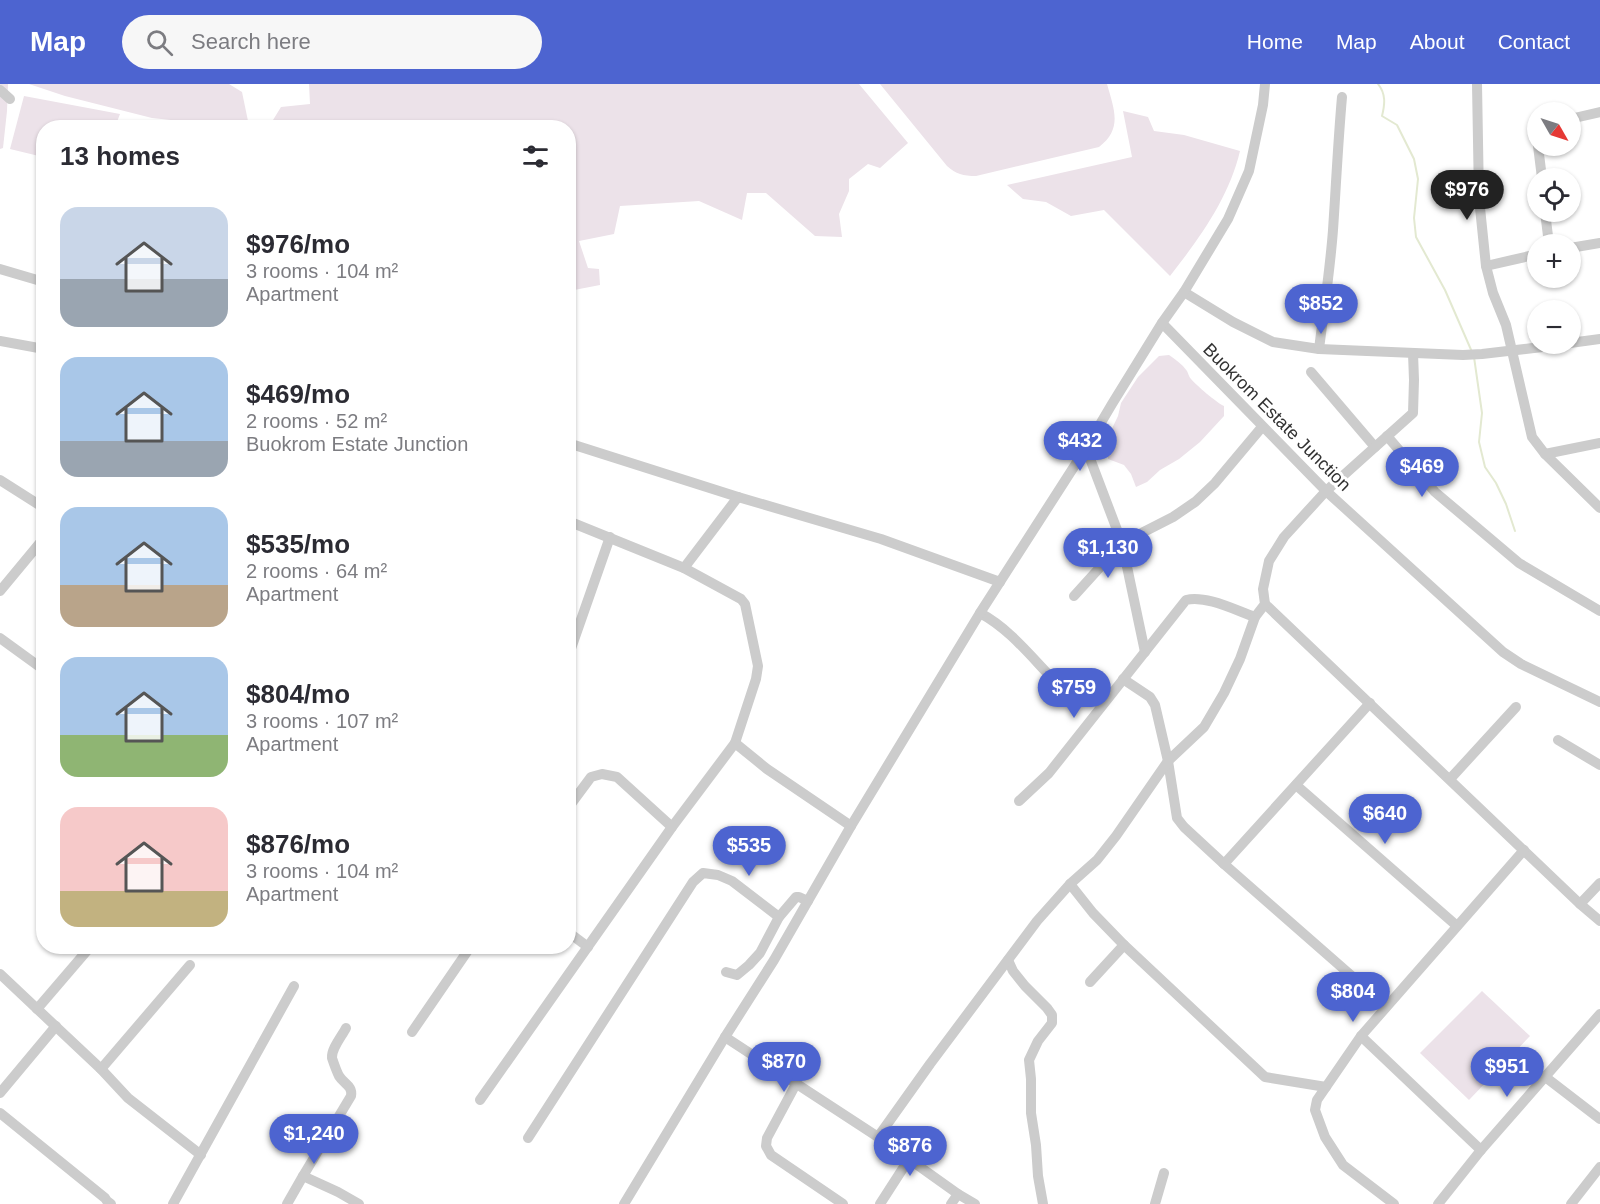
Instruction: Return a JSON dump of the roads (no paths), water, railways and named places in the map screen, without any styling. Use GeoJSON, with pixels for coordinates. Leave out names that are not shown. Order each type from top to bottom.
{"type":"FeatureCollection","features":[{"type":"Feature","properties":{"kind":"street"},"geometry":{"type":"LineString","coordinates":[[624,1204],[774,960],[851,826],[980,613],[1086,448],[1228,219],[1249,171],[1263,105],[1265,84]]}},
{"type":"Feature","properties":{"kind":"street"},"geometry":{"type":"LineString","coordinates":[[1476,84],[1479,198],[1486,266],[1493,293],[1506,325],[1532,437],[1545,454],[1600,508]]}},
{"type":"Feature","properties":{"kind":"street"},"geometry":{"type":"LineString","coordinates":[[0,90],[10,99]]}},
{"type":"Feature","properties":{"kind":"street"},"geometry":{"type":"LineString","coordinates":[[1319,349],[1332,241],[1342,97]]}},
{"type":"Feature","properties":{"kind":"street"},"geometry":{"type":"LineString","coordinates":[[1581,116],[1600,111]]}},
{"type":"Feature","properties":{"kind":"street"},"geometry":{"type":"LineString","coordinates":[[1581,246],[1600,243]]}},
{"type":"Feature","properties":{"kind":"street"},"geometry":{"type":"LineString","coordinates":[[1486,266],[1527,257]]}},
{"type":"Feature","properties":{"kind":"street"},"geometry":{"type":"LineString","coordinates":[[0,269],[36,280]]}},
{"type":"Feature","properties":{"kind":"street"},"geometry":{"type":"LineString","coordinates":[[1184,292],[1233,322],[1273,342],[1319,349],[1463,355],[1527,349]]}},
{"type":"Feature","properties":{"kind":"street","name":"Buokrom Estate Junction"},"geometry":{"type":"LineString","coordinates":[[1162,323],[1326,491],[1503,652],[1537,673],[1600,702]]}},
{"type":"Feature","properties":{"kind":"street"},"geometry":{"type":"LineString","coordinates":[[1581,341],[1600,339]]}},
{"type":"Feature","properties":{"kind":"street"},"geometry":{"type":"LineString","coordinates":[[0,341],[36,348]]}},
{"type":"Feature","properties":{"kind":"street"},"geometry":{"type":"LineString","coordinates":[[1413,353],[1413,413],[1326,491],[1284,537],[1269,561],[1263,589],[1265,604],[1600,921]]}},
{"type":"Feature","properties":{"kind":"street"},"geometry":{"type":"LineString","coordinates":[[1311,372],[1375,447]]}},
{"type":"Feature","properties":{"kind":"street"},"geometry":{"type":"LineString","coordinates":[[1074,596],[1122,543],[1173,517],[1195,502],[1215,483],[1262,427]]}},
{"type":"Feature","properties":{"kind":"street"},"geometry":{"type":"LineString","coordinates":[[1387,436],[1435,492],[1520,563],[1600,611]]}},
{"type":"Feature","properties":{"kind":"street"},"geometry":{"type":"LineString","coordinates":[[1545,454],[1600,443]]}},
{"type":"Feature","properties":{"kind":"street"},"geometry":{"type":"LineString","coordinates":[[576,446],[881,540],[1000,582]]}},
{"type":"Feature","properties":{"kind":"street"},"geometry":{"type":"LineString","coordinates":[[1086,448],[1122,543],[1145,652]]}},
{"type":"Feature","properties":{"kind":"street"},"geometry":{"type":"LineString","coordinates":[[0,480],[36,502]]}},
{"type":"Feature","properties":{"kind":"street"},"geometry":{"type":"LineString","coordinates":[[684,568],[738,497]]}},
{"type":"Feature","properties":{"kind":"street"},"geometry":{"type":"LineString","coordinates":[[480,1100],[672,827],[735,743],[756,679],[758,666],[745,604],[741,600],[684,568],[576,524]]}},
{"type":"Feature","properties":{"kind":"street"},"geometry":{"type":"LineString","coordinates":[[576,627],[610,537]]}},
{"type":"Feature","properties":{"kind":"street"},"geometry":{"type":"LineString","coordinates":[[0,591],[36,548]]}},
{"type":"Feature","properties":{"kind":"street"},"geometry":{"type":"LineString","coordinates":[[1019,801],[1049,773],[1186,600],[1204,599],[1255,617]]}},
{"type":"Feature","properties":{"kind":"street"},"geometry":{"type":"LineString","coordinates":[[878,1137],[1037,921],[1116,836],[1168,761],[1204,727],[1240,659],[1255,617],[1265,604]]}},
{"type":"Feature","properties":{"kind":"street"},"geometry":{"type":"LineString","coordinates":[[980,613],[994,620],[1050,676]]}},
{"type":"Feature","properties":{"kind":"street"},"geometry":{"type":"LineString","coordinates":[[0,638],[36,664]]}},
{"type":"Feature","properties":{"kind":"street"},"geometry":{"type":"LineString","coordinates":[[1123,679],[1150,697],[1155,705],[1168,761],[1177,818],[1224,864],[1386,1006]]}},
{"type":"Feature","properties":{"kind":"street"},"geometry":{"type":"LineString","coordinates":[[1224,864],[1370,703]]}},
{"type":"Feature","properties":{"kind":"street"},"geometry":{"type":"LineString","coordinates":[[1450,779],[1516,707]]}},
{"type":"Feature","properties":{"kind":"street"},"geometry":{"type":"LineString","coordinates":[[1558,740],[1600,765]]}},
{"type":"Feature","properties":{"kind":"street"},"geometry":{"type":"LineString","coordinates":[[735,743],[767,769],[851,826]]}},
{"type":"Feature","properties":{"kind":"street"},"geometry":{"type":"LineString","coordinates":[[576,797],[591,777],[602,774],[617,777],[672,827]]}},
{"type":"Feature","properties":{"kind":"street"},"geometry":{"type":"LineString","coordinates":[[1296,785],[1456,927]]}},
{"type":"Feature","properties":{"kind":"street"},"geometry":{"type":"LineString","coordinates":[[1394,1204],[1343,1165],[1325,1137],[1315,1110],[1317,1100],[1361,1036],[1524,850]]}},
{"type":"Feature","properties":{"kind":"street"},"geometry":{"type":"LineString","coordinates":[[528,1138],[693,882],[704,873],[718,875],[732,881],[779,917]]}},
{"type":"Feature","properties":{"kind":"street"},"geometry":{"type":"LineString","coordinates":[[1580,904],[1600,883]]}},
{"type":"Feature","properties":{"kind":"street"},"geometry":{"type":"LineString","coordinates":[[1070,884],[1093,913],[1124,945],[1265,1077],[1326,1087]]}},
{"type":"Feature","properties":{"kind":"street"},"geometry":{"type":"LineString","coordinates":[[726,972],[737,975],[749,965],[760,953],[779,917],[795,897],[808,901]]}},
{"type":"Feature","properties":{"kind":"street"},"geometry":{"type":"LineString","coordinates":[[576,938],[588,947]]}},
{"type":"Feature","properties":{"kind":"street"},"geometry":{"type":"LineString","coordinates":[[1090,982],[1124,945]]}},
{"type":"Feature","properties":{"kind":"street"},"geometry":{"type":"LineString","coordinates":[[760,953],[774,960]]}},
{"type":"Feature","properties":{"kind":"street"},"geometry":{"type":"LineString","coordinates":[[37,1009],[84,954]]}},
{"type":"Feature","properties":{"kind":"street"},"geometry":{"type":"LineString","coordinates":[[412,1032],[466,954]]}},
{"type":"Feature","properties":{"kind":"street"},"geometry":{"type":"LineString","coordinates":[[1008,960],[1013,971],[1052,1015],[1052,1023],[1038,1041],[1029,1060],[1031,1113],[1043,1204]]}},
{"type":"Feature","properties":{"kind":"street"},"geometry":{"type":"LineString","coordinates":[[101,1069],[190,965]]}},
{"type":"Feature","properties":{"kind":"street"},"geometry":{"type":"LineString","coordinates":[[0,974],[101,1069],[128,1098],[201,1155]]}},
{"type":"Feature","properties":{"kind":"street"},"geometry":{"type":"LineString","coordinates":[[173,1204],[294,986]]}},
{"type":"Feature","properties":{"kind":"street"},"geometry":{"type":"LineString","coordinates":[[1438,1204],[1544,1076],[1600,1014]]}},
{"type":"Feature","properties":{"kind":"street"},"geometry":{"type":"LineString","coordinates":[[0,1093],[56,1026]]}},
{"type":"Feature","properties":{"kind":"street"},"geometry":{"type":"LineString","coordinates":[[287,1204],[351,1096],[351,1088],[340,1077],[332,1058],[346,1028]]}},
{"type":"Feature","properties":{"kind":"street"},"geometry":{"type":"LineString","coordinates":[[1361,1036],[1481,1150]]}},
{"type":"Feature","properties":{"kind":"street"},"geometry":{"type":"LineString","coordinates":[[725,1037],[878,1137],[975,1204]]}},
{"type":"Feature","properties":{"kind":"street"},"geometry":{"type":"LineString","coordinates":[[1544,1076],[1600,1119]]}},
{"type":"Feature","properties":{"kind":"street"},"geometry":{"type":"LineString","coordinates":[[796,1084],[767,1138],[766,1146],[771,1155],[843,1204]]}},
{"type":"Feature","properties":{"kind":"street"},"geometry":{"type":"LineString","coordinates":[[0,1113],[106,1202]]}},
{"type":"Feature","properties":{"kind":"street"},"geometry":{"type":"LineString","coordinates":[[880,1204],[909,1159]]}},
{"type":"Feature","properties":{"kind":"street"},"geometry":{"type":"LineString","coordinates":[[1571,1204],[1600,1167]]}},
{"type":"Feature","properties":{"kind":"street"},"geometry":{"type":"LineString","coordinates":[[1155,1204],[1164,1173]]}},
{"type":"Feature","properties":{"kind":"street"},"geometry":{"type":"LineString","coordinates":[[303,1176],[360,1204]]}},
{"type":"Feature","properties":{"kind":"street"},"geometry":{"type":"LineString","coordinates":[[951,1204],[958,1194]]}},
{"type":"Feature","properties":{"kind":"waterway"},"geometry":{"type":"LineString","coordinates":[[1378,84],[1384,99],[1382,116],[1397,125],[1414,159],[1418,179],[1414,218],[1416,237],[1445,290],[1472,352]]}},
{"type":"Feature","properties":{"kind":"waterway"},"geometry":{"type":"LineString","coordinates":[[1474,357],[1482,413],[1479,442],[1485,467],[1506,504],[1515,531]]}}]}
